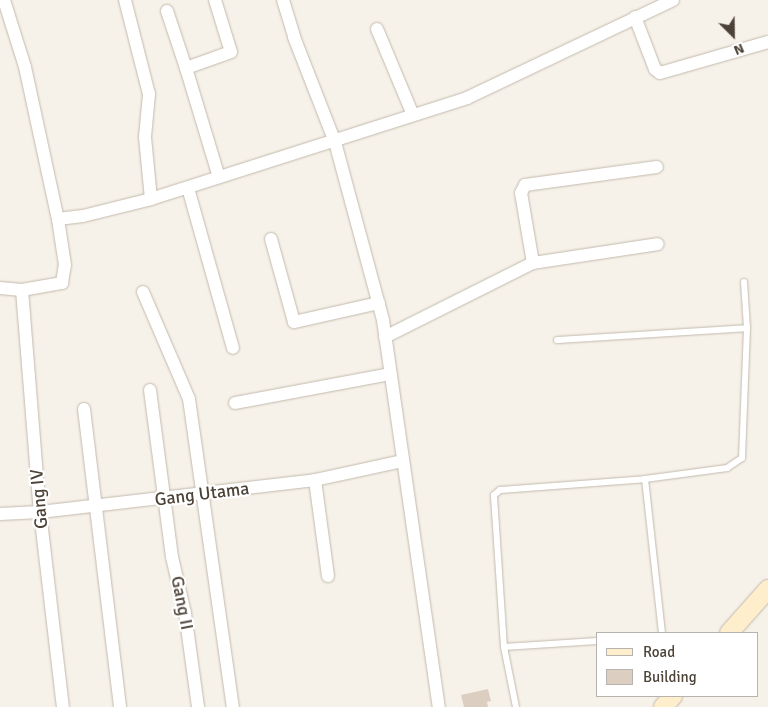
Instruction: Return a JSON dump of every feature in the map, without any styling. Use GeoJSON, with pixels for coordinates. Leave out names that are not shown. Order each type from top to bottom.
{"type":"FeatureCollection","features":[{"type":"Feature","properties":{"kind":"main road"},"geometry":{"type":"LineString","coordinates":[[730,632],[768,589]]}},
{"type":"Feature","properties":{"kind":"street"},"geometry":{"type":"LineString","coordinates":[[0,288],[22,290],[58,285],[64,280],[58,219],[24,67],[4,0]]}},
{"type":"Feature","properties":{"kind":"street"},"geometry":{"type":"LineString","coordinates":[[125,0],[149,94],[145,137],[151,199]]}},
{"type":"Feature","properties":{"kind":"street"},"geometry":{"type":"LineString","coordinates":[[186,68],[232,52],[215,0]]}},
{"type":"Feature","properties":{"kind":"street"},"geometry":{"type":"LineString","coordinates":[[284,0],[294,37],[335,142],[379,303],[439,707]]}},
{"type":"Feature","properties":{"kind":"street"},"geometry":{"type":"LineString","coordinates":[[58,219],[83,216],[151,199],[335,142],[467,98],[673,0]]}},
{"type":"Feature","properties":{"kind":"street"},"geometry":{"type":"LineString","coordinates":[[168,11],[219,177]]}},
{"type":"Feature","properties":{"kind":"street"},"geometry":{"type":"LineString","coordinates":[[635,17],[655,69],[660,73],[768,42]]}},
{"type":"Feature","properties":{"kind":"street"},"geometry":{"type":"LineString","coordinates":[[377,29],[413,115]]}},
{"type":"Feature","properties":{"kind":"street"},"geometry":{"type":"LineString","coordinates":[[533,263],[521,193],[525,186],[657,167]]}},
{"type":"Feature","properties":{"kind":"street"},"geometry":{"type":"LineString","coordinates":[[188,188],[233,348]]}},
{"type":"Feature","properties":{"kind":"street"},"geometry":{"type":"LineString","coordinates":[[272,239],[294,322],[379,303]]}},
{"type":"Feature","properties":{"kind":"street"},"geometry":{"type":"LineString","coordinates":[[385,337],[533,263],[658,244]]}},
{"type":"Feature","properties":{"kind":"street","name":"Gang IV"},"geometry":{"type":"LineString","coordinates":[[22,290],[40,512],[63,707]]}},
{"type":"Feature","properties":{"kind":"street"},"geometry":{"type":"LineString","coordinates":[[143,292],[189,398],[201,495],[233,707]]}},
{"type":"Feature","properties":{"kind":"street"},"geometry":{"type":"LineString","coordinates":[[235,403],[390,374]]}},
{"type":"Feature","properties":{"kind":"street","name":"Gang II"},"geometry":{"type":"LineString","coordinates":[[150,390],[164,499],[185,613],[198,707]]}},
{"type":"Feature","properties":{"kind":"street"},"geometry":{"type":"LineString","coordinates":[[84,410],[120,707]]}},
{"type":"Feature","properties":{"kind":"street","name":"Gang Utama"},"geometry":{"type":"LineString","coordinates":[[0,514],[40,512],[164,499],[315,480],[402,461]]}},
{"type":"Feature","properties":{"kind":"street"},"geometry":{"type":"LineString","coordinates":[[315,480],[328,576]]}},
{"type":"Feature","properties":{"kind":"lane"},"geometry":{"type":"LineString","coordinates":[[516,707],[504,647],[494,495],[500,490],[645,479],[727,468],[742,458],[746,328],[744,282]]}},
{"type":"Feature","properties":{"kind":"lane"},"geometry":{"type":"LineString","coordinates":[[557,340],[746,328]]}},
{"type":"Feature","properties":{"kind":"lane"},"geometry":{"type":"LineString","coordinates":[[645,479],[662,632]]}},
{"type":"Feature","properties":{"kind":"lane"},"geometry":{"type":"LineString","coordinates":[[504,647],[596,641]]}},
{"type":"Feature","properties":{"kind":"building"},"geometry":{"type":"Polygon","coordinates":[[[488,689],[491,701],[487,702],[488,707],[464,707],[461,695],[488,689]]]}}]}
